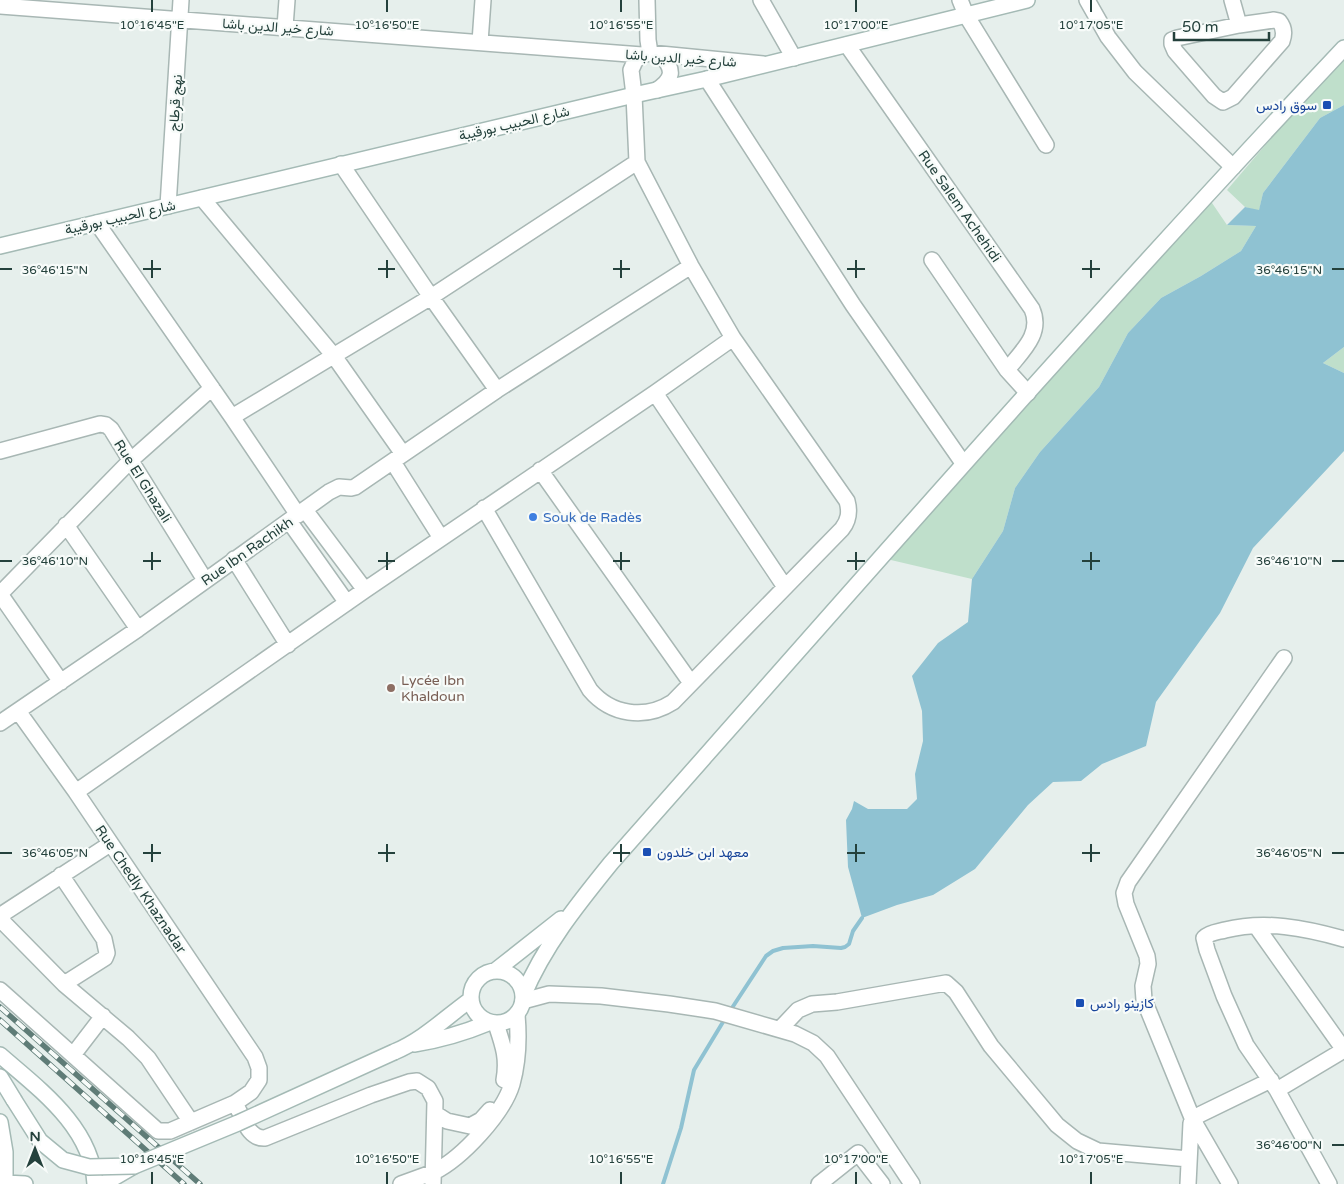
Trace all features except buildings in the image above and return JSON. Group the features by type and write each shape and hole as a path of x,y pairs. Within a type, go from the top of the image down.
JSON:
{"street":[{"name":"نهج قرطاج","path":"168,206 181,0"},
{"path":"285,27 287,0"},
{"path":"480,42 483,0"},
{"path":"646,0 648,40 651,54"},
{"path":"761,0 794,58"},
{"path":"960,0 966,16 1046,145"},
{"name":"شارع الحبيب بورقيبة","path":"0,246 707,79 1027,0"},
{"path":"1086,0 1108,37 1135,72 1233,166"},
{"path":"1232,0 1239,25"},
{"name":"شارع خير الدين باشا","path":"0,6 764,64"},
{"path":"1279,21 1284,30 1284,36 1262,66 1233,97 1223,102 1219,100 1175,51 1172,43 1177,38 1239,25 1279,21"},
{"name":"Rue Salem Achehidi","path":"847,45 1032,309 1035,321 1034,335 1007,370"},
{"path":"103,1184 134,1166 238,1123 410,1045 467,1032 492,1023 509,1021 521,1004 531,977 549,945 573,909 611,863 964,463 1233,166 1344,48"},
{"path":"651,54 668,63 671,70 670,78 666,84 657,90"},
{"path":"484,508 590,690 602,702 624,712 647,713 673,702 786,587 846,524 848,519 846,501 733,338 691,266 637,162 631,70 635,61 651,54"},
{"path":"707,79 854,305 964,463"},
{"path":"232,416 431,297 637,162"},
{"path":"341,164 497,390"},
{"path":"202,198 334,356 398,458 441,538"},
{"path":"97,223 232,416 297,515 347,603"},
{"path":"932,260 1007,370 1028,393"},
{"name":"Rue Ibn Rachikh","path":"0,723 138,629 335,488 342,486 352,488 497,390 691,266"},
{"path":"76,792 365,590 733,338"},
{"path":"61,682 0,594 130,461 212,388"},
{"path":"655,393 786,587"},
{"name":"Rue El Ghazali","path":"0,451 106,424 112,429 205,580"},
{"path":"540,470 691,683"},
{"path":"297,515 365,590"},
{"path":"66,525 138,629"},
{"path":"234,559 288,645"},
{"path":"1230,1184 1193,1120 1144,1000 1143,986 1148,964 1147,956 1126,904 1124,893 1128,882 1284,658"},
{"name":"Rue Chedly Khaznadar","path":"18,711 76,792 255,1057 259,1068 259,1080 250,1092 235,1103"},
{"path":"110,844 4,913 2,921 64,984 103,1016 148,1058 191,1122"},
{"path":"61,875 104,940 106,953 105,958 64,984"},
{"path":"495,971 573,909"},
{"path":"1188,1184 1190,1130 1193,1120 1199,1115 1274,1085 1344,1050 1256,926"},
{"path":"1329,1184 1274,1085 1246,1045 1224,996 1204,938 1208,934 1232,928 1288,926 1344,939"},
{"path":"401,1184 430,1174 472,1144 490,1122 512,1086 521,1004 520,986 514,977 505,972 495,971 484,974 476,980 471,989 470,1000 479,1018 492,1023 504,1048 506,1066 504,1084 496,1103 481,1120 470,1126 447,1121 436,1114"},
{"path":"780,1029 798,1010 812,1004 837,1002 946,982 956,992 991,1046 1057,1125 1077,1141 1098,1151 1189,1159"},
{"path":"0,990 158,1131 170,1132 235,1103 250,1132 260,1139 273,1136 371,1095 409,1082 417,1082 428,1088 435,1101 436,1114 430,1174"},
{"path":"521,1004 549,994 601,996 715,1011 795,1034 813,1043 827,1056 912,1184"},
{"path":"410,1045 470,1000"},
{"path":"73,1055 103,1016"},
{"path":"0,1054 48,1096 77,1131 92,1160 95,1184"},
{"path":"0,1077 40,1141 63,1160 90,1167 134,1166"},
{"path":"0,1122 5,1152 5,1184 26,1184"},
{"path":"820,1184 858,1153 882,1184"}],"green space":[{"path":"1344,53 1344,105 1320,118 1263,193 1259,211 1245,207 1227,190"},
{"path":"1210,200 1227,225 1256,226 1241,251 1161,298 1128,333 1099,387 1040,452 1015,488 1003,531 972,579 878,557"},
{"path":"1344,347 1344,373 1323,363"}],"water":[{"path":"1344,105 1344,347 1323,363 1344,373 1344,451 1253,548 1220,613 1156,702 1146,746 1102,764 1081,781 1053,782 1028,805 975,869 933,895 897,905 862,918 848,867 846,820 854,801 868,809 907,809 917,799 915,774 923,741 922,711 912,676 938,643 968,622 972,579 1003,531 1015,488 1040,452 1099,387 1128,333 1161,298 1241,251 1256,226 1227,225 1245,207 1259,210 1263,193 1320,118"}],"waterway":[{"path":"730,1011 766,956 773,951 783,948 813,946 845,947 849,944 853,931 862,918"},
{"path":"663,1184 681,1128 694,1070 726,1017"}],"railway":[{"path":"0,1007 200,1184"},
{"path":"0,1020 184,1184"}],"place":[{"name":"سوق رادس","path":"1327,105"},
{"name":"Souk de Radès","path":"533,517"},
{"name":"Lycée Ibn Khaldoun","path":"391,688"},
{"name":"معهد ابن خلدون","path":"647,852"},
{"name":"كازينو رادس","path":"1080,1003"}]}
